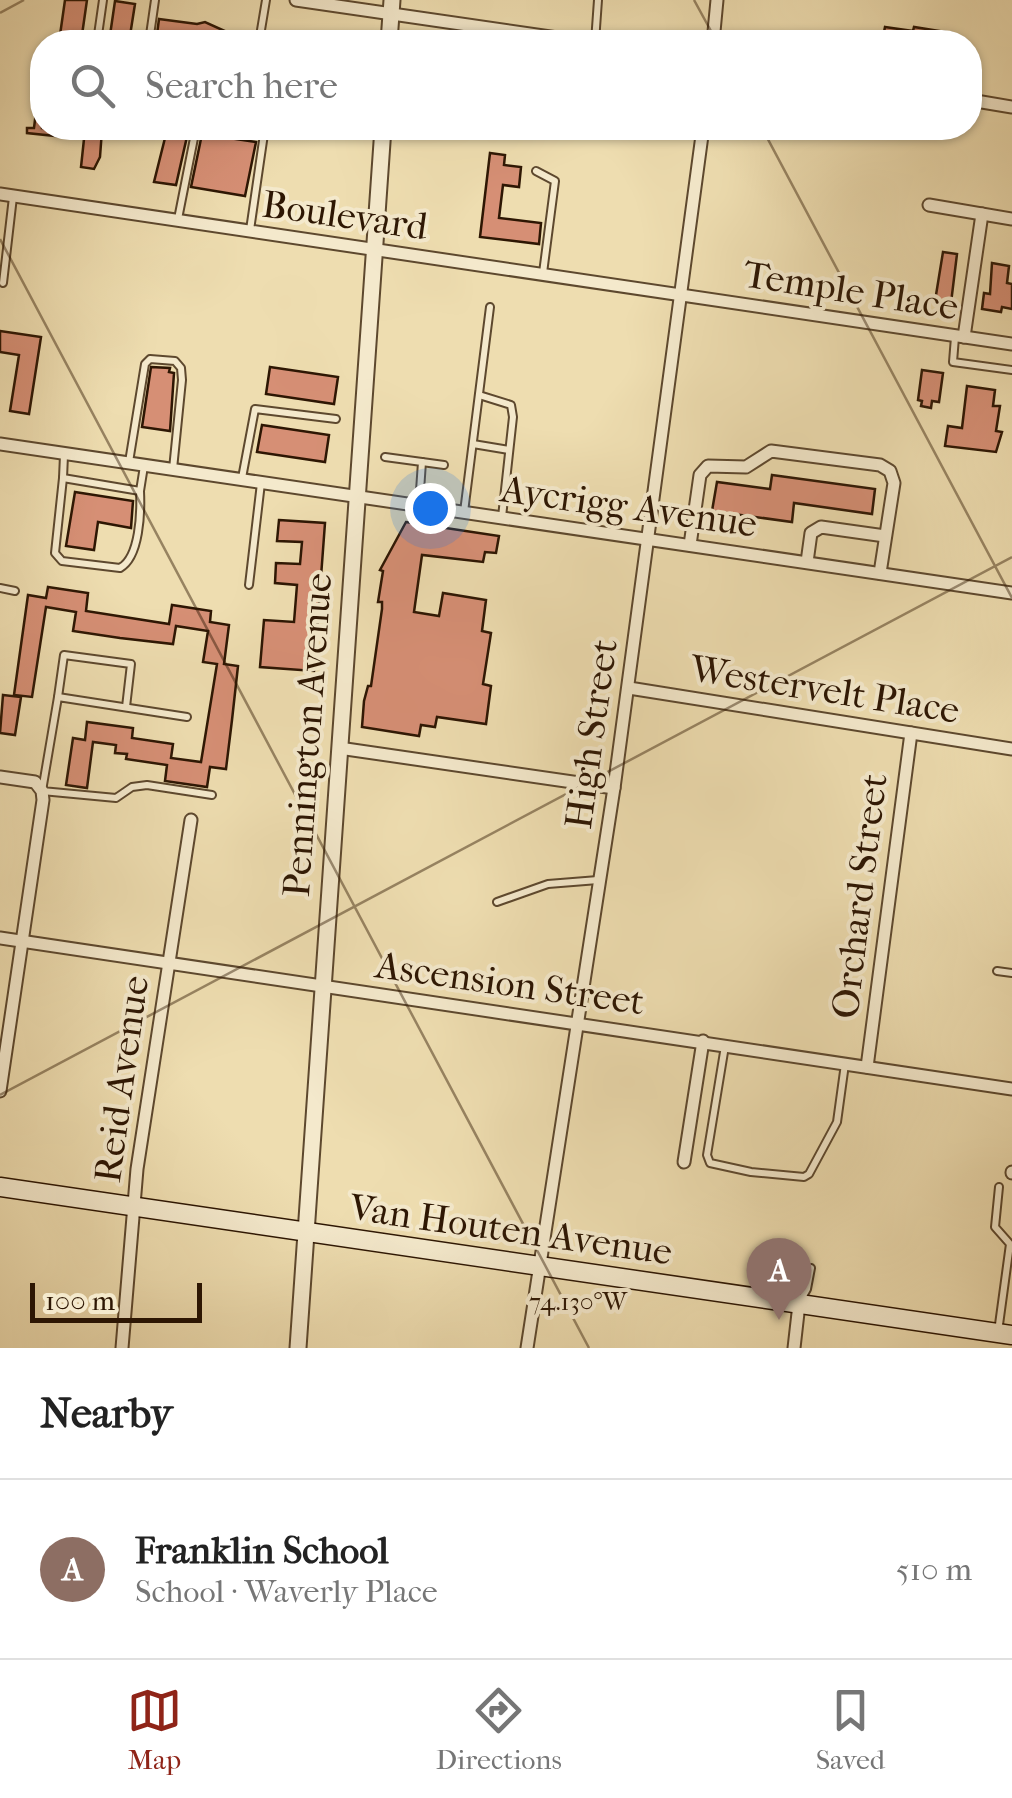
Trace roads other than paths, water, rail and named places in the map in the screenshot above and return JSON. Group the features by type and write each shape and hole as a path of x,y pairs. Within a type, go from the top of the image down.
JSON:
{"main road":[{"name":"Van Houten Avenue","path":"0,1187 1005,1334"}],"street":[{"path":"296,0 392,7 519,30"},
{"path":"714,30 717,0"},
{"path":"982,102 1012,107"},
{"name":"Pennington Avenue","path":"298,1348 382,140"},
{"name":"High Street","path":"527,1348 629,688 701,140"},
{"name":"Boulevard","path":"7,195 682,294"},
{"path":"929,206 1012,219"},
{"path":"959,336 982,214"},
{"name":"Temple Place","path":"682,294 1012,344"},
{"name":"Aycrigg Avenue","path":"0,444 1012,593"},
{"path":"690,545 702,470 714,464 746,467 772,451 885,468 894,483 880,573"},
{"path":"807,562 811,534 821,528 886,536"},
{"name":"Westervelt Place","path":"629,688 1012,749"},
{"name":"Orchard Street","path":"867,1067 911,733"},
{"path":"339,748 614,788"},
{"path":"0,777 35,782 42,792 0,1091"},
{"name":"Reid Avenue","path":"122,1348 133,1207 191,820"},
{"name":"Ascension Street","path":"0,938 1012,1088"},
{"path":"684,1162 703,1042"},
{"path":"794,1348 799,1304"}],"lane":[{"path":"99,30 104,0"},
{"path":"150,30 155,0"},
{"path":"261,30 266,0"},
{"path":"596,30 598,0"},
{"path":"178,220 194,140"},
{"path":"250,231 263,140"},
{"path":"536,172 555,181 542,274"},
{"path":"3,283 7,195"},
{"path":"464,512 490,307"},
{"path":"959,336 953,362 1012,370"},
{"path":"128,464 146,364 150,358 175,361 181,368 182,380 173,470"},
{"path":"480,394 511,405 502,517"},
{"path":"242,480 255,409 336,420"},
{"path":"473,444 509,450"},
{"path":"64,454 55,553 62,561 120,568 128,563 133,553 144,466"},
{"path":"386,457 444,465"},
{"path":"419,505 422,462"},
{"path":"63,478 140,491"},
{"path":"249,584 262,482"},
{"path":"0,588 15,590"},
{"path":"126,707 131,664 64,655 42,792 116,798 132,787 146,785 212,794"},
{"path":"58,696 187,717"},
{"path":"497,902 548,884 600,880"},
{"path":"997,972 1012,973"},
{"path":"726,1045 707,1155 710,1163 751,1172 804,1177 809,1174 837,1122 845,1063"},
{"path":"1000,1187 996,1227 1010,1244 1005,1334"},
{"path":"998,1201 1012,1203"},
{"path":"799,1304 811,1268"}],"place":[{"name":"Franklin School","path":"779,1320"}]}
